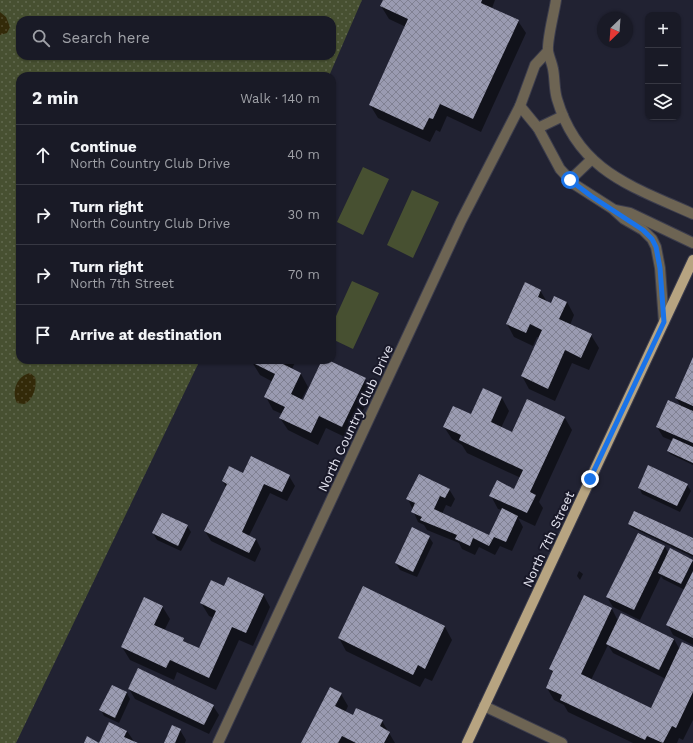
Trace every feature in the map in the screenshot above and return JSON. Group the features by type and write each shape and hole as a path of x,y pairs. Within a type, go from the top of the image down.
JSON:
{"main road":[{"name":"North 7th Street","path":"467,743 693,260"}],"street":[{"path":"556,0 548,51 553,69 557,98 563,116 582,148 603,170 621,181 693,214"},
{"name":"North Country Club Drive","path":"218,743 461,222 520,106 534,65 548,51"},
{"path":"520,106 538,128 560,169 570,180 591,196 613,209 624,220 643,230 652,239 656,247 660,268 664,322"},
{"path":"538,128 563,116"},
{"path":"570,180 592,159"},
{"path":"613,209 630,213 693,243"},
{"path":"484,706 562,743"}],"green space":[{"path":"0,0 362,0 336,60 336,16 16,16 16,60 336,60 331,72 16,72 16,364 198,364 16,743 0,743"},
{"path":"363,167 389,179 363,235 337,222"},
{"path":"412,190 439,202 413,258 387,245"},
{"path":"352,281 379,293 353,349 336,341 336,316"}],"sand":[{"path":"0,12 6,17 10,27 7,33 0,35"},
{"path":"30,373 36,380 32,396 24,404 17,403 15,398 16,385 22,377"}],"building":[{"path":"383,0 482,0 481,3 519,20 473,119 440,104 433,119 429,118 423,130 369,105 408,19 380,6"},
{"path":"525,282 541,290 538,297 551,303 554,296 567,302 559,319 592,334 581,358 565,350 548,389 521,376 542,330 530,324 526,333 506,324"},
{"path":"693,357 693,406 675,398"},
{"path":"255,364 283,364 301,373 291,394 303,400 320,364 336,364 366,378 342,427 319,416 311,433 279,418 285,407 264,397 275,374"},
{"path":"483,388 502,397 491,422 512,432 527,399 565,417 530,492 536,495 527,513 489,496 497,480 514,489 523,470 459,440 461,435 443,427 453,406 471,414"},
{"path":"668,400 693,411 693,443 656,427"},
{"path":"673,438 693,447 693,463 667,451"},
{"path":"251,456 290,475 282,492 264,484 242,532 256,539 249,553 204,531 227,484 222,481 229,466 243,473"},
{"path":"648,465 688,484 677,506 638,488"},
{"path":"419,474 450,489 445,498 440,496 434,509 489,535 502,508 518,516 506,542 494,537 489,546 473,538 470,546 455,539 457,535 420,520 422,517 411,512 415,503 406,499"},
{"path":"634,511 693,538 693,555 628,524"},
{"path":"162,513 188,525 178,546 152,533"},
{"path":"412,527 430,536 413,572 395,563"},
{"path":"638,533 665,546 634,610 606,597"},
{"path":"670,548 693,560 681,584 658,573"},
{"path":"693,571 693,638 666,625"},
{"path":"228,577 264,594 246,633 232,627 209,678 170,660 166,668 121,647 144,597 163,606 154,625 184,638 183,641 199,648 216,611 200,603 211,580 224,586"},
{"path":"363,586 445,626 425,669 418,665 413,675 338,638"},
{"path":"584,595 612,608 581,674 651,708 682,642 693,647 693,692 676,728 672,726 663,743 647,736 645,740 560,700 562,695 546,688 553,671 549,669"},
{"path":"621,613 674,639 659,670 606,644"},
{"path":"138,668 214,705 204,725 128,689"},
{"path":"112,685 127,692 115,718 99,710"},
{"path":"330,687 342,693 335,706 353,715 356,708 383,720 380,726 390,732 384,743 356,743 342,736 338,743 301,743"},
{"path":"109,722 127,731 124,737 138,743 99,743"},
{"path":"172,725 181,729 175,743 164,743"},
{"path":"87,736 99,743 84,743"}],"route":[{"path":"570,180 591,196 613,209 624,220 643,230 652,239 656,247 660,268 664,322 590,479"}]}
